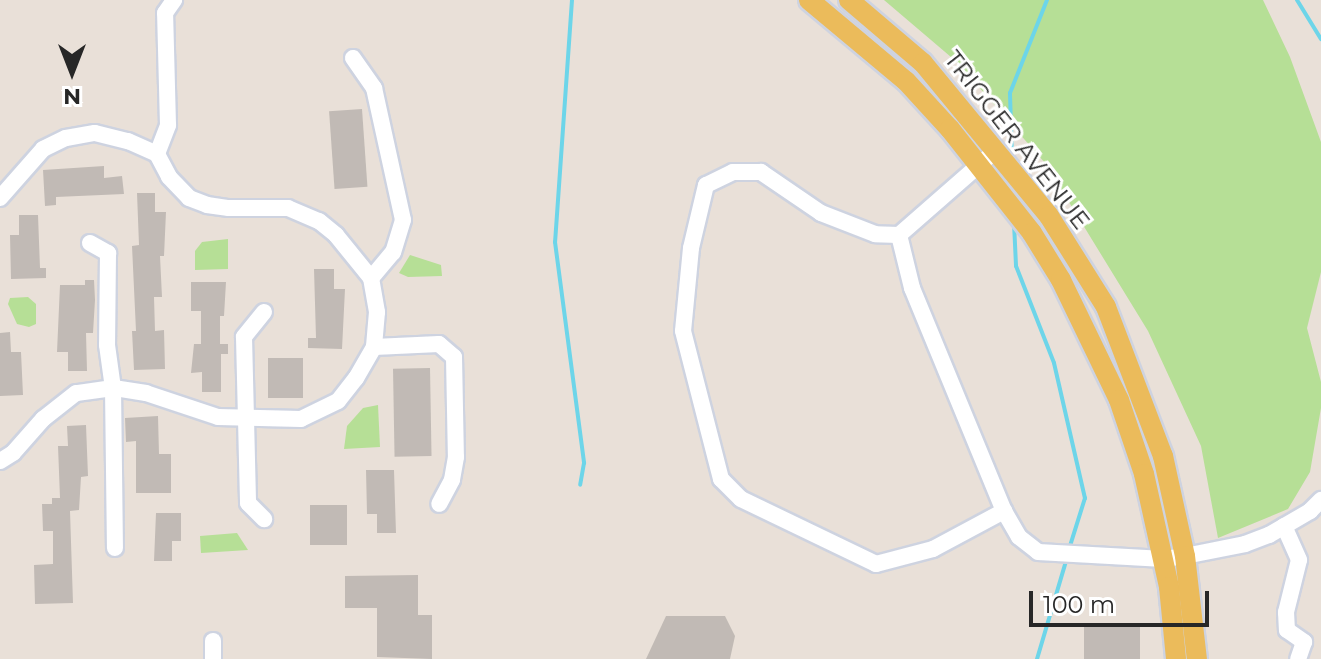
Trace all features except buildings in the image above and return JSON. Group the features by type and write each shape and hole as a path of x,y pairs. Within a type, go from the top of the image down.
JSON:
{"main road":[{"name":"TRIGGER AVENUE","path":"809,0 906,81 1049,216 1106,307 1163,456 1185,556 1197,659"},
{"name":"TRIGGER AVENUE","path":"849,0 923,63 988,158 1088,329 1119,400 1144,474 1164,559 1176,659"}],"street":[{"path":"157,154 168,125 165,13 174,0"},
{"path":"353,58 374,88 403,220 393,252 371,278"},
{"path":"0,198 43,149 66,138 95,133 128,141 157,154 169,177 189,198 229,208 288,208 319,221 336,235 371,278 377,312 374,347 356,378 338,401 301,419 218,417 146,393 113,388 76,393 43,419 13,453 0,461"},
{"path":"988,158 899,235 875,234 821,213 761,172 733,172 706,185 691,248 683,331 721,479 741,499 876,564 933,549 1004,511"},
{"path":"899,235 912,288 1004,511 1019,537 1038,552 1164,559 1185,556 1245,544 1310,511 1321,500"},
{"path":"90,243 108,253 107,345 113,388 115,548"},
{"path":"264,312 244,337 248,503 264,519"},
{"path":"374,347 439,344 454,357 456,457 452,480 439,504"},
{"path":"1284,526 1299,560 1286,612 1287,630 1304,642 1298,659"},
{"path":"213,641 213,659"}],"green space":[{"path":"884,0 1263,0 1290,57 1321,142 1321,272 1307,328 1321,382 1321,408 1310,472 1288,509 1218,538 1201,446 1148,331 1045,163 958,63"},
{"path":"228,239 228,269 195,270 195,251 202,242"},
{"path":"410,255 441,265 442,276 408,277 399,273"},
{"path":"28,297 36,304 36,324 29,327 17,324 8,304 10,298"},
{"path":"378,405 380,447 344,449 347,426 363,408"},
{"path":"237,533 248,550 201,553 200,536"}],"waterway":[{"path":"572,0 555,242 584,463 580,485"},
{"path":"1012,158 1010,93 1047,0"},
{"path":"1297,0 1321,39"},
{"path":"1014,223 1016,266 1054,363 1085,498 1069,549"},
{"path":"1037,659 1067,558"}]}
